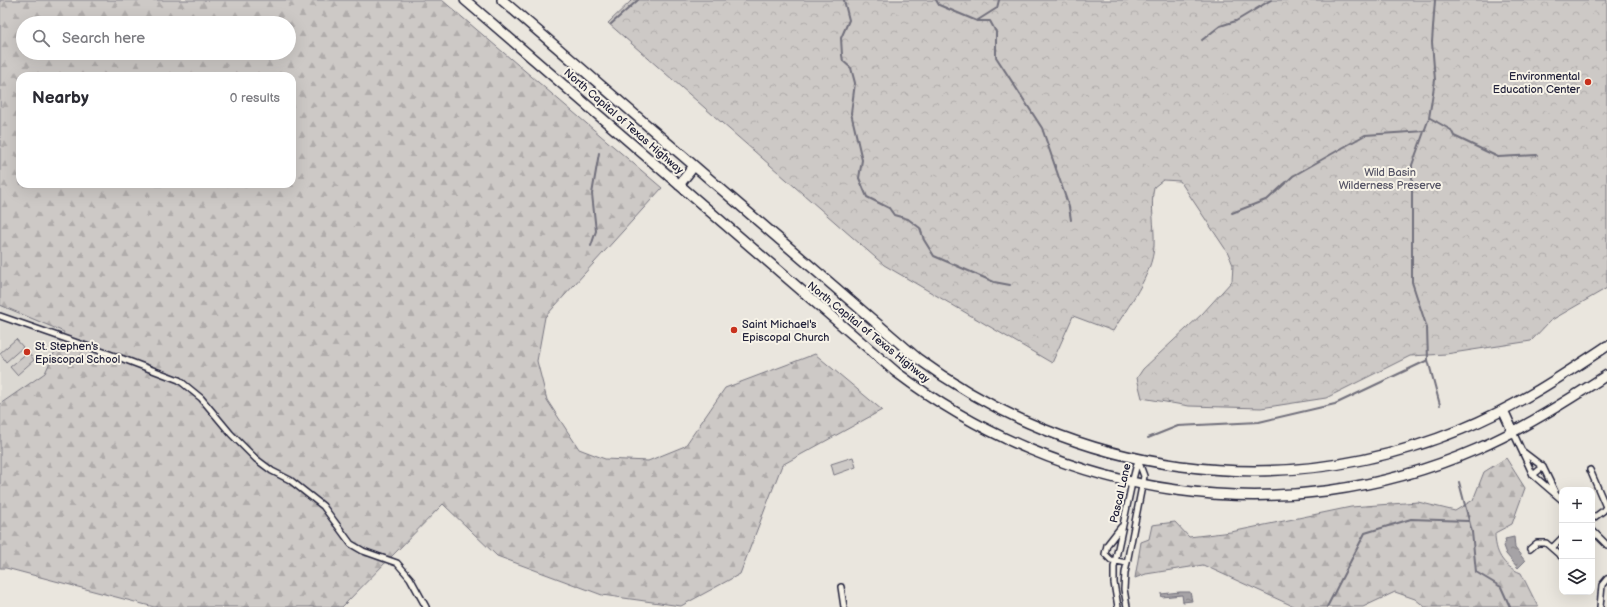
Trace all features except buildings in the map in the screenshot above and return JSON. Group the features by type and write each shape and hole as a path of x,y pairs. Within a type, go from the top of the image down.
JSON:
{"highway":[{"name":"North Capital of Texas Highway","path":"465,0 896,372 940,403 983,428 1029,450 1079,468 1142,485 1231,495 1286,494 1334,489 1386,479 1431,466 1476,450 1513,432 1607,375"},
{"name":"North Capital of Texas Highway","path":"502,0 888,334 936,372 987,403 1028,423 1083,445 1138,460 1186,468 1229,471 1322,467 1389,453 1462,429 1503,410 1607,346"},
{"path":"679,185 694,166"},
{"path":"1503,410 1513,432"}],"street":[{"path":"0,316 179,380 201,398 231,434 256,459 272,471 290,480 323,506 351,544 363,551 397,563 410,578 426,607"},
{"path":"1513,432 1532,475 1541,484 1559,497"},
{"path":"1520,448 1543,467 1556,494"},
{"name":"Pascal Lane","path":"1118,607 1113,581 1115,561 1138,460"},
{"name":"Pascal Lane","path":"1128,607 1124,582 1144,473 1138,460"},
{"path":"1532,475 1543,467"},
{"path":"1590,470 1606,507 1604,511 1595,517"},
{"path":"1124,521 1105,550 1106,557 1115,561 1127,563"},
{"path":"1595,533 1607,545"},
{"path":"1552,548 1559,541"},
{"path":"1530,549 1535,544 1541,542 1546,543 1559,554"},
{"path":"1600,607 1601,587 1607,579"},
{"path":"1113,581 1124,582"},
{"path":"841,587 844,607"}],"shaded area":[{"name":"St. Stephen's Episcopal School","path":"0,305 64,332 45,373 0,404"}],"green space":[{"path":"0,0 442,0 662,188 545,317 537,361 547,400 579,449 605,459 648,461 685,446 725,388 815,354 882,410 782,465 740,574 681,606 602,595 497,556 443,504 342,607 154,607 6,568 0,568 0,404 45,373 64,332 0,305"},
{"name":"Wild Basin Wilderness Preserve","path":"632,0 1607,0 1607,288 1550,321 1531,341 1446,354 1410,356 1326,398 1261,408 1189,406 1142,398 1137,378 1143,369 1202,314 1232,281 1233,265 1228,253 1180,181 1163,180 1154,187 1152,202 1154,239 1153,257 1144,279 1113,331 1073,316 1052,363 884,265 608,23"},
{"path":"16,339 23,347 6,362 0,353"},
{"path":"28,352 34,360 17,375 10,367"},
{"path":"853,457 856,467 834,475 831,464"},
{"path":"1506,458 1525,488 1512,524 1495,533 1496,546 1504,562 1514,570 1521,573 1538,607 1425,607 1415,599 1395,592 1363,607 1295,607 1203,565 1146,574 1135,578 1141,542 1149,539 1152,525 1175,522 1189,537 1231,532 1351,507 1418,502 1455,511 1473,500 1484,472"}],"water":[{"path":"1514,537 1515,548 1525,561 1518,568 1506,554 1503,546 1506,542 1505,539"},
{"path":"1190,592 1192,601 1183,602 1182,595 1162,597 1161,594"}],"waterway":[{"path":"611,24 638,0"},
{"path":"844,0 849,20 841,38 842,55 843,61 851,68 855,83 851,113 862,160 859,178 867,197 889,208 894,215 908,219 920,228 924,240 934,256 994,282 1010,285"},
{"path":"936,0 939,5 977,21 990,21 996,32 996,57 1042,128 1069,207 1071,220"},
{"path":"978,20 997,8 999,0"},
{"path":"1202,40 1220,26 1236,21 1271,0"},
{"path":"1148,438 1178,426 1259,422 1335,404 1428,360 1427,328 1412,282 1412,165 1429,118 1435,80 1432,42 1435,0"},
{"path":"1430,118 1451,130 1454,136 1498,157 1537,155"},
{"path":"1232,213 1268,199 1293,176 1365,135 1425,131"},
{"path":"591,246 596,231 592,194 599,153"},
{"path":"1428,360 1440,405"},
{"path":"1459,482 1472,532 1476,572 1501,587 1510,607"},
{"path":"1327,607 1365,533 1411,519 1468,521"}],"place":[{"name":"Environmental Education Center","path":"1588,82"},
{"name":"Saint Michael's Episcopal Church","path":"734,330"},
{"name":"St. Stephen's Episcopal School","path":"27,352"}]}
